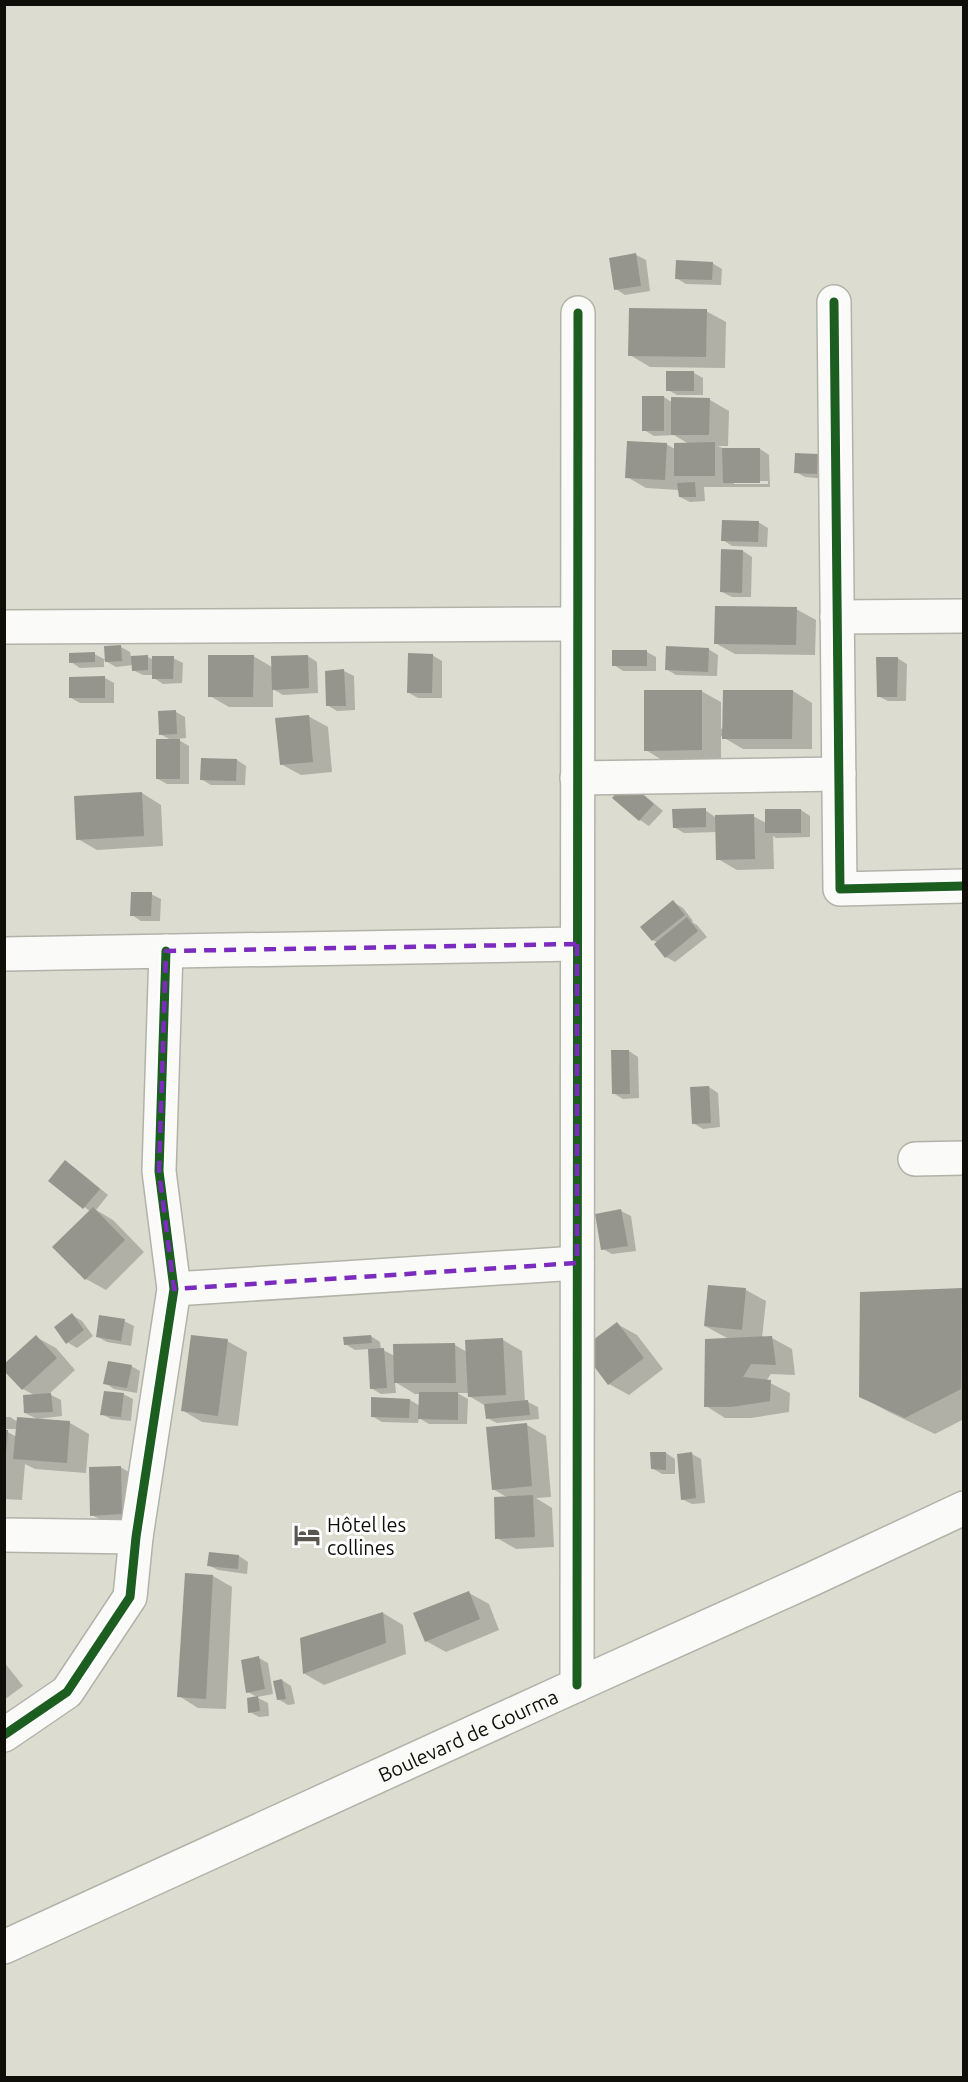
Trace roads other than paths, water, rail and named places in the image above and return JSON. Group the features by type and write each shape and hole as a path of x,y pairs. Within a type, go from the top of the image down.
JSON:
{"street":[{"path":"834,302 840,889 963,886"},
{"path":"577,1684 578,313"},
{"path":"837,617 963,616"},
{"path":"4,627 577,624"},
{"path":"577,778 839,774"},
{"path":"4,954 577,944"},
{"path":"4,1735 67,1692 130,1596 136,1537 174,1289 159,1171 165,951"},
{"path":"915,1159 963,1158"},
{"path":"174,1289 577,1263"},
{"name":"Boulevard de Gourma","path":"4,1947 963,1508"},
{"path":"4,1535 136,1537"}],"place":[{"name":"Hôtel les collines","path":"307,1535"}]}
